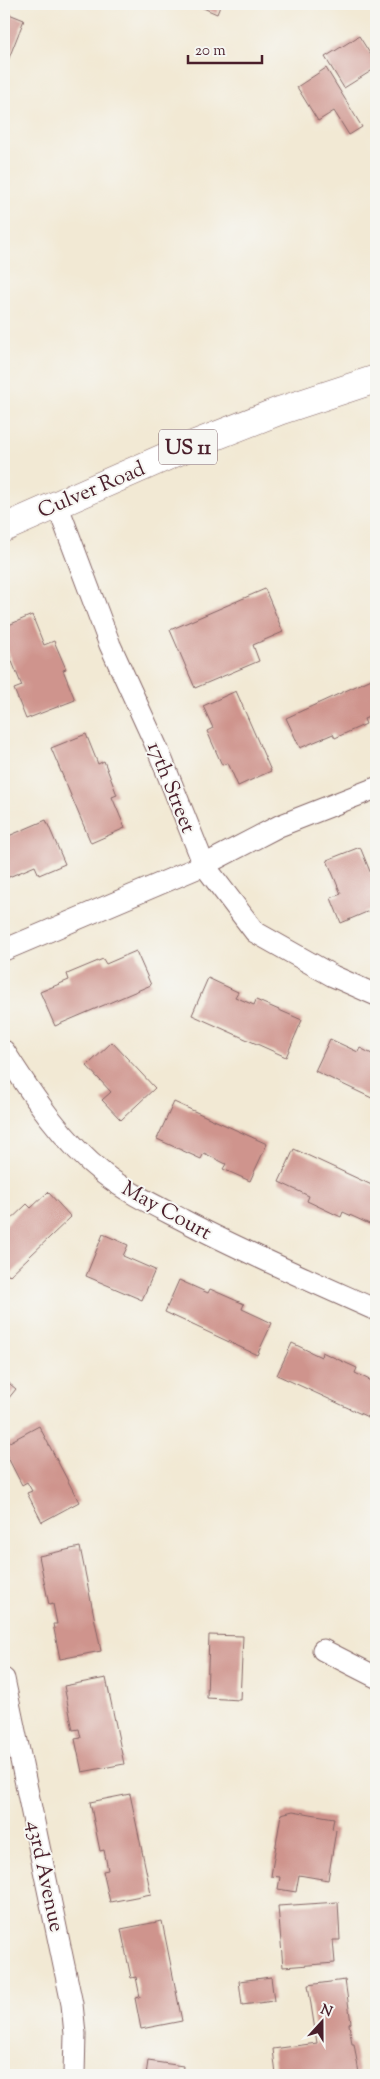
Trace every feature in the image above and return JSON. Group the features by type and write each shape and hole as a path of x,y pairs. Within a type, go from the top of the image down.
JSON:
{"main road":[{"name":"Culver Road","path":"4,528 195,444 279,411 376,379"}],"street":[{"name":"17th Street","path":"57,504 110,645 158,750 204,865 255,932 333,976 376,995"},
{"path":"4,950 204,865 279,826 376,788"},
{"name":"May Court","path":"4,1051 26,1086 62,1133 82,1155 129,1192 235,1247 376,1310"},
{"path":"323,1650 376,1677"},
{"name":"43rd Avenue","path":"4,1679 72,2004 75,2034 74,2075"}],"building":[{"path":"194,4 221,4 217,14"},
{"path":"4,12 24,20 7,63 4,62"},
{"path":"359,36 376,63 376,68 344,88 325,57"},
{"path":"326,68 362,127 349,135 334,111 318,121 297,87"},
{"path":"265,589 283,632 253,645 259,661 195,688 170,630"},
{"path":"32,615 44,645 54,641 66,669 63,670 75,700 26,719 14,689 22,686 4,642 4,627"},
{"path":"376,677 376,714 364,719 366,724 335,738 333,734 300,748 286,718"},
{"path":"236,691 271,771 238,786 228,763 222,765 207,731 213,728 203,706"},
{"path":"86,734 98,764 104,761 117,795 112,797 125,828 91,843 51,748"},
{"path":"46,820 65,864 39,875 35,866 4,879 4,838"},
{"path":"360,847 376,886 376,908 341,923 331,898 341,894 327,860"},
{"path":"136,951 151,985 55,1026 40,992 69,980 67,974 103,959 106,964"},
{"path":"208,978 238,992 235,997 254,1005 256,1000 302,1020 286,1057 192,1015"},
{"path":"330,1039 358,1052 360,1048 376,1056 376,1100 315,1071"},
{"path":"112,1042 155,1088 121,1120 102,1100 111,1092 87,1066"},
{"path":"174,1102 267,1144 250,1181 223,1169 226,1164 204,1153 201,1159 157,1139"},
{"path":"294,1149 376,1187 376,1227 343,1212 341,1217 307,1201 309,1196 279,1182"},
{"path":"48,1192 71,1217 9,1276 4,1270 4,1226 27,1204 31,1208"},
{"path":"103,1234 128,1245 123,1256 155,1270 142,1300 86,1276"},
{"path":"179,1280 208,1293 210,1289 244,1304 242,1309 272,1323 257,1355 165,1312"},
{"path":"292,1343 321,1357 322,1352 357,1368 355,1373 376,1383 376,1404 370,1418 277,1375"},
{"path":"4,1379 16,1389 4,1404"},
{"path":"39,1426 79,1502 42,1522 27,1493 32,1491 27,1482 22,1485 4,1450 4,1445"},
{"path":"80,1547 101,1651 60,1659 53,1624 57,1624 53,1604 49,1605 39,1556"},
{"path":"209,1635 243,1636 240,1700 207,1698"},
{"path":"106,1678 124,1764 82,1772 75,1739 81,1738 79,1729 73,1730 64,1686"},
{"path":"130,1794 151,1894 110,1902 103,1871 108,1870 104,1850 100,1851 90,1802"},
{"path":"293,1811 334,1818 332,1829 336,1830 328,1880 299,1875 296,1892 278,1889 280,1877 271,1876 281,1814"},
{"path":"338,1902 340,1940 333,1940 335,1963 283,1967 278,1906"},
{"path":"162,1921 182,2021 141,2029 135,1998 140,1997 136,1977 131,1978 121,1929"},
{"path":"271,1977 274,2001 242,2005 239,1981"},
{"path":"345,1980 352,2044 354,2044 359,2073 343,2075 276,2075 273,2049 317,2043 308,1985"},
{"path":"148,2061 183,2066 182,2075 146,2075"}]}
